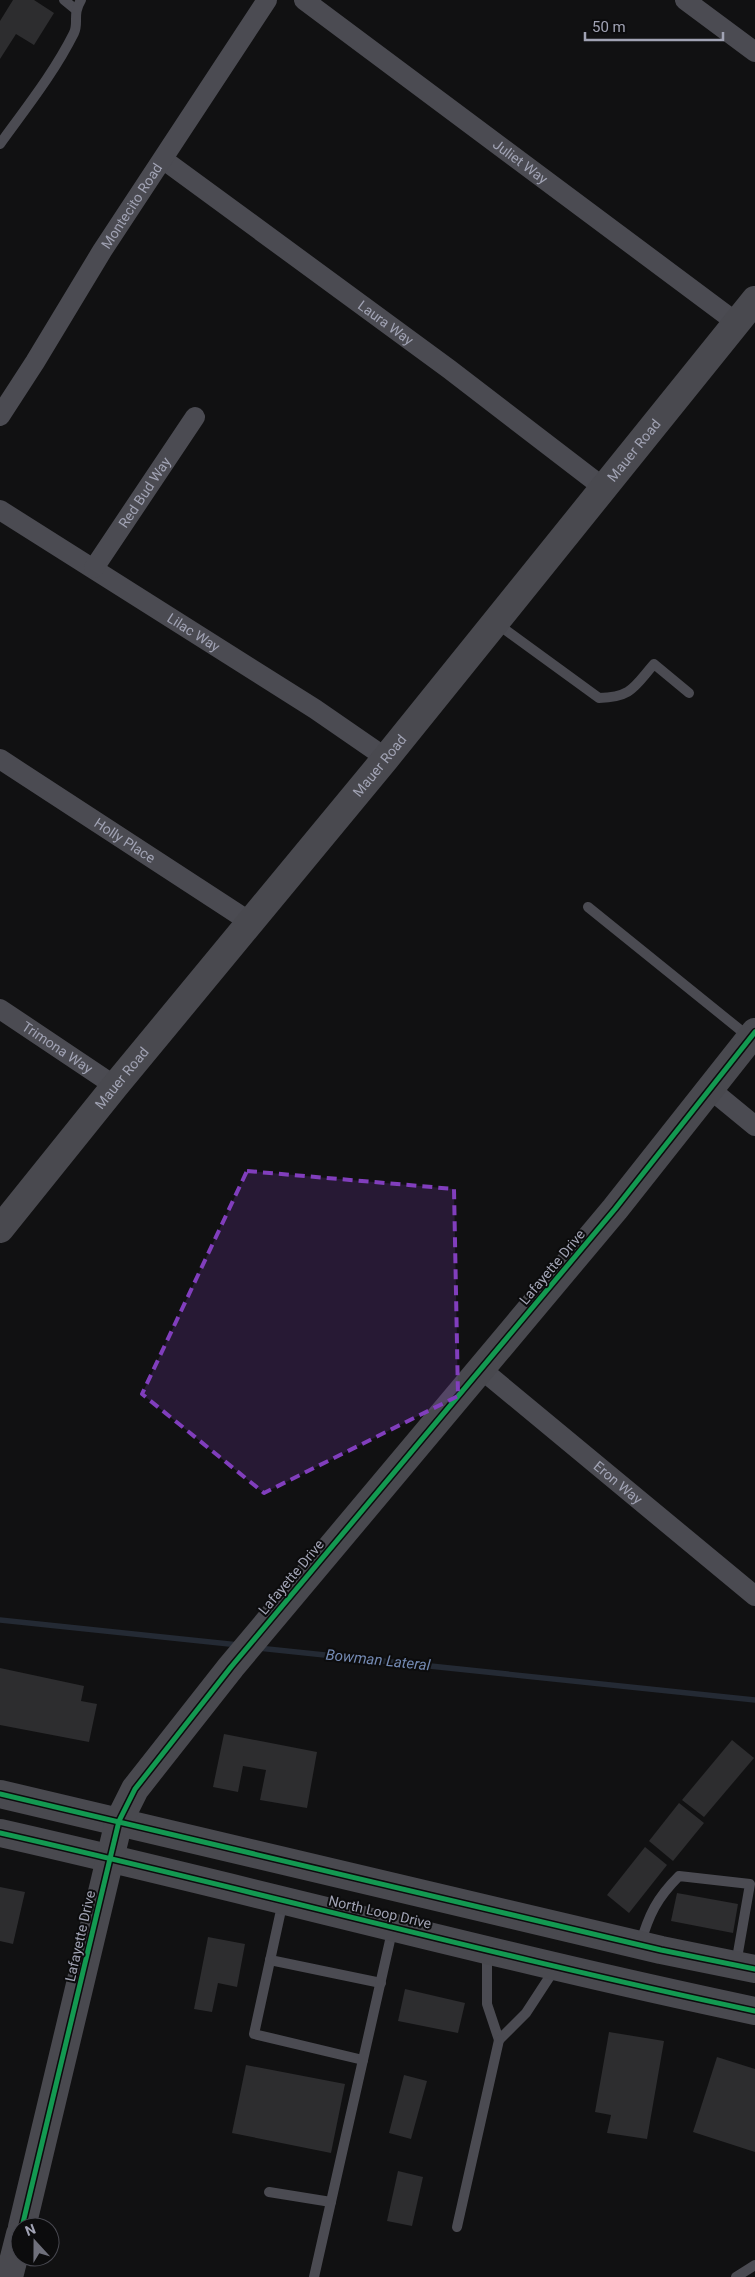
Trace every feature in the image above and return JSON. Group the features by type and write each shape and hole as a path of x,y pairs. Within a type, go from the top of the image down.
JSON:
{"street":[{"name":"Montecito Road","path":"0,416 102,251 164,160 267,0"},
{"name":"Juliet Way","path":"304,0 737,323"},
{"path":"685,0 755,52"},
{"name":"Laura Way","path":"164,160 449,369 604,488"},
{"name":"Mauer Road","path":"0,1229 115,1086 496,623 755,300"},
{"name":"Red Bud Way","path":"94,568 195,417"},
{"name":"Lilac Way","path":"0,510 315,709 386,758"},
{"name":"Holly Place","path":"0,759 121,836 250,922"},
{"name":"Trimona Way","path":"0,1009 115,1086"},
{"name":"Lafayette Drive","path":"24,2217 118,1822 135,1789 231,1667 615,1210 753,1035"},
{"path":"710,1089 755,1126"},
{"name":"Eron Way","path":"481,1369 755,1596"},
{"name":"North Loop Drive","path":"0,1794 651,1948 745,1967"},
{"name":"North Loop Drive","path":"0,1833 649,1989 755,2010"},
{"path":"649,1989 651,1948"}],"lane":[{"path":"64,0 75,10"},
{"path":"0,144 51,74 75,30 75,10 81,0"},
{"path":"496,623 599,698 617,698 630,692 654,664 689,693"},
{"path":"588,907 753,1035"},
{"path":"651,1948 648,1918 665,1890 680,1876 750,1884 745,1967"},
{"path":"283,1900 254,2034 363,2060"},
{"path":"314,2277 393,1926"},
{"path":"457,2227 499,2040 487,2004 488,1949"},
{"path":"270,1960 381,1983"},
{"path":"499,2040 526,2013 557,1966"},
{"path":"269,2192 331,2202"},
{"path":"736,2277 755,2265"}],"highlighted area":[{"path":"247,1171 454,1189 458,1396 264,1493 142,1394"}],"building":[{"path":"13,0 34,0 54,13 34,45 16,34 0,59 0,21"},
{"path":"0,1668 84,1686 81,1701 97,1704 89,1742 0,1725"},
{"path":"224,1734 317,1752 307,1808 260,1800 266,1770 243,1766 238,1792 213,1787"},
{"path":"732,1740 754,1758 704,1817 682,1800"},
{"path":"679,1803 704,1823 673,1861 649,1841"},
{"path":"645,1847 667,1865 629,1913 607,1895"},
{"path":"0,1887 25,1892 13,1944 0,1941"},
{"path":"677,1893 738,1904 733,1933 671,1921"},
{"path":"208,1937 245,1944 237,1987 218,1983 212,2012 194,2009"},
{"path":"405,1989 465,2003 458,2033 398,2021"},
{"path":"609,2032 664,2041 647,2139 607,2133 611,2115 595,2112"},
{"path":"717,2057 755,2069 755,2152 693,2132"},
{"path":"246,2065 345,2084 331,2153 232,2133"},
{"path":"404,2075 427,2081 411,2139 389,2133"},
{"path":"398,2171 423,2177 412,2226 387,2221"}],"waterway":[{"name":"Bowman Lateral","path":"0,1620 239,1645"},
{"name":"Bowman Lateral","path":"258,1648 755,1700"}],"cycle path":[{"path":"24,2217 119,1821 135,1789 231,1667 615,1209 755,1032"},
{"path":"0,1794 661,1950 755,1969"},
{"path":"0,1833 566,1969 755,2011"}]}
